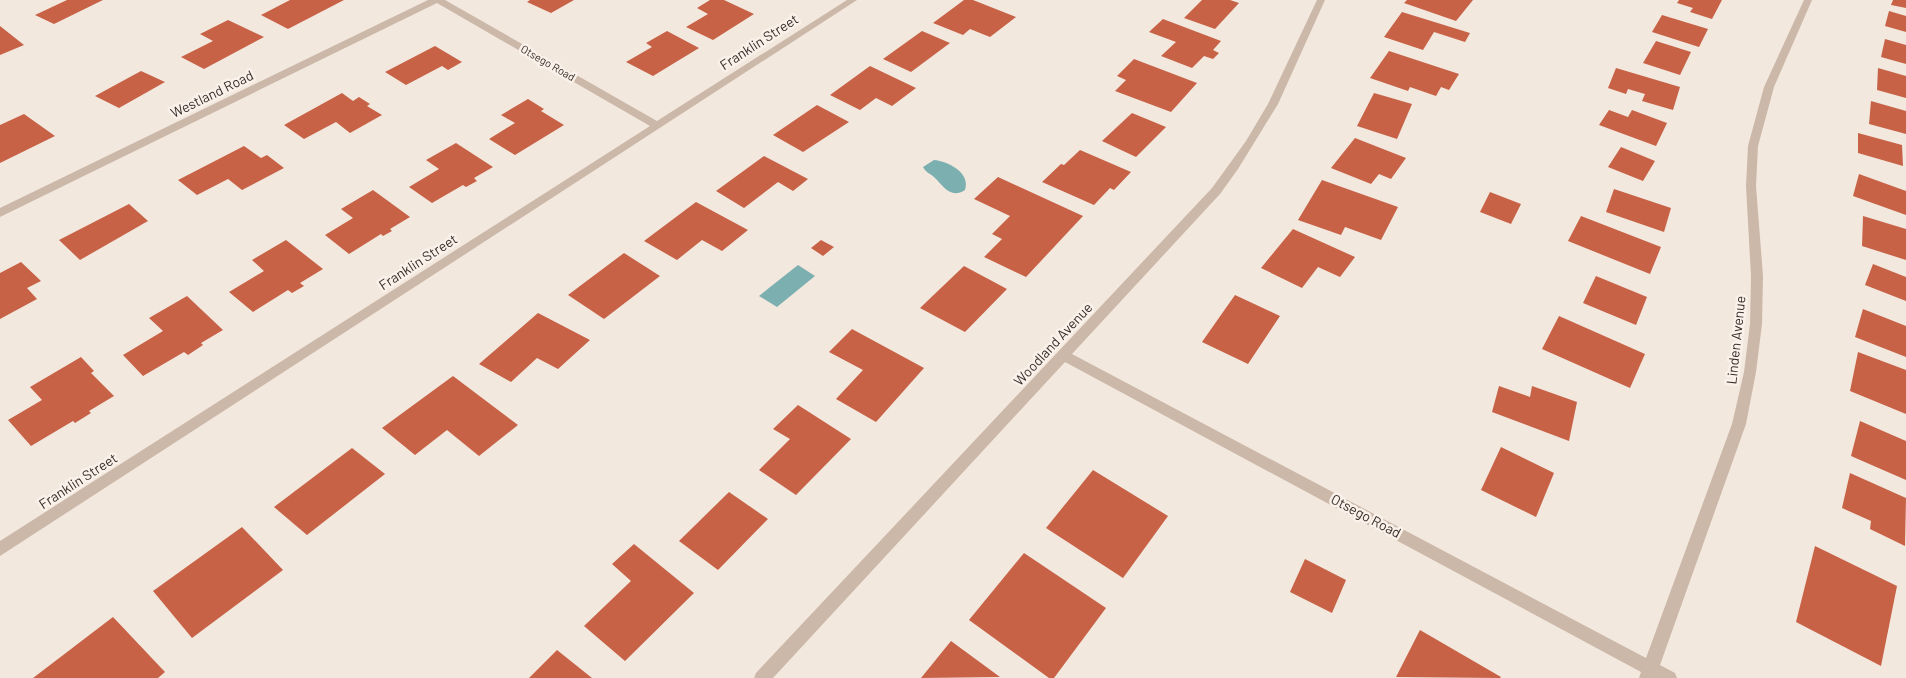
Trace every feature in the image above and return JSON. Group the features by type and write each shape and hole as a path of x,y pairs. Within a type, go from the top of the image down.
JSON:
{"street":[{"name":"Otsego Road","path":"437,0 657,126"},
{"name":"Westland Road","path":"0,213 437,0"},
{"name":"Franklin Street","path":"0,549 853,0"},
{"name":"Woodland Avenue","path":"762,678 1216,191 1242,157 1263,124 1280,91 1310,18 1321,0"},
{"name":"Linden Avenue","path":"1648,673 1739,424 1750,372 1756,324 1757,276 1751,186 1753,146 1769,87 1808,0"},
{"name":"Otsego Road","path":"1063,355 1648,673 1669,678"}],"water":[{"path":"934,160 952,165 962,173 965,178 965,190 952,193 925,171 923,167"},
{"path":"798,265 815,276 777,307 759,296"}],"building":[{"path":"67,0 103,0 54,24 35,15"},
{"path":"290,0 344,0 288,29 261,15"},
{"path":"530,0 574,0 551,13 527,2"},
{"path":"710,0 724,0 754,14 713,40 686,27 708,14 697,8"},
{"path":"964,0 973,0 1016,17 990,37 970,29 963,35 933,23"},
{"path":"1202,0 1230,0 1239,3 1215,29 1184,18"},
{"path":"1407,0 1473,0 1456,21 1404,3"},
{"path":"1679,0 1722,0 1712,19 1690,12 1693,8 1677,3"},
{"path":"1893,0 1906,0 1906,8 1891,5"},
{"path":"1889,11 1906,16 1906,32 1885,26"},
{"path":"1402,12 1470,33 1465,42 1434,32 1423,50 1384,37"},
{"path":"1662,15 1708,29 1699,47 1652,32"},
{"path":"1163,19 1221,41 1213,50 1219,53 1213,59 1204,56 1192,68 1161,56 1176,42 1149,32"},
{"path":"228,20 264,37 204,69 181,57 213,41 200,34"},
{"path":"0,26 24,45 0,55"},
{"path":"667,31 699,48 653,76 626,62 652,47 646,43"},
{"path":"922,31 950,43 911,72 883,59"},
{"path":"1885,39 1906,45 1906,64 1881,57"},
{"path":"1656,41 1691,52 1680,75 1643,63"},
{"path":"435,46 462,62 448,70 442,66 406,85 385,72"},
{"path":"1389,51 1459,74 1449,90 1441,87 1436,96 1410,87 1408,91 1370,78"},
{"path":"1134,59 1197,83 1171,112 1115,91 1126,80 1117,76"},
{"path":"870,66 916,88 892,106 876,98 860,110 830,95"},
{"path":"1616,68 1680,87 1673,110 1642,101 1645,94 1628,89 1626,94 1608,88"},
{"path":"1878,68 1906,76 1906,98 1877,90"},
{"path":"141,71 165,82 119,108 95,96"},
{"path":"342,93 353,101 359,97 370,104 367,106 382,115 350,133 336,122 304,139 284,125"},
{"path":"1374,93 1412,104 1397,139 1357,126"},
{"path":"528,99 544,109 541,111 564,125 515,155 489,139 515,123 501,115"},
{"path":"1871,101 1906,111 1906,134 1869,124"},
{"path":"817,105 849,122 803,152 773,135"},
{"path":"1609,110 1628,117 1632,110 1667,123 1656,146 1599,125"},
{"path":"1132,113 1166,127 1136,157 1102,141"},
{"path":"24,114 55,136 0,163 0,125"},
{"path":"1858,133 1902,145 1903,166 1858,153"},
{"path":"1355,138 1406,158 1391,179 1379,174 1371,184 1331,168"},
{"path":"456,143 493,167 474,178 477,181 466,187 463,185 432,203 409,187 439,169 426,160"},
{"path":"244,146 261,158 267,155 284,168 242,190 228,179 197,195 178,180"},
{"path":"1621,147 1655,161 1643,181 1608,167"},
{"path":"1080,150 1131,172 1114,190 1110,188 1094,205 1042,182 1061,164 1064,165"},
{"path":"764,156 808,179 793,191 778,182 744,208 716,191"},
{"path":"1859,174 1906,191 1906,215 1853,196"},
{"path":"998,177 1083,216 1026,277 984,257 1002,239 992,234 1010,216 974,199"},
{"path":"1322,180 1398,207 1381,240 1345,227 1341,235 1298,220"},
{"path":"1614,189 1671,208 1664,232 1606,212"},
{"path":"373,190 410,217 390,229 392,231 383,236 381,234 349,254 325,235 353,218 341,209"},
{"path":"1490,192 1521,204 1511,224 1480,212"},
{"path":"696,202 748,230 722,251 702,240 677,260 644,241"},
{"path":"129,204 148,221 80,260 59,240"},
{"path":"1581,216 1661,247 1650,274 1568,241"},
{"path":"1863,216 1906,229 1906,260 1862,246"},
{"path":"1293,229 1355,257 1340,277 1318,267 1302,288 1261,268"},
{"path":"286,240 323,269 300,283 304,286 292,293 288,290 253,312 229,292 264,271 252,260"},
{"path":"821,240 834,247 823,256 811,248"},
{"path":"624,253 660,276 604,319 568,295"},
{"path":"21,262 41,281 27,288 37,299 0,319 0,273"},
{"path":"1873,264 1906,277 1906,301 1865,285"},
{"path":"964,266 1007,289 965,332 920,308"},
{"path":"1596,276 1647,297 1636,325 1583,303"},
{"path":"1235,295 1280,316 1248,364 1202,342"},
{"path":"187,296 223,330 201,343 203,345 188,355 184,352 143,376 123,355 163,331 149,318"},
{"path":"1863,309 1906,326 1906,357 1855,337"},
{"path":"538,313 590,340 558,369 537,358 511,382 479,364"},
{"path":"1559,316 1645,354 1630,388 1542,349"},
{"path":"852,329 924,368 876,422 836,399 863,370 829,352"},
{"path":"1858,352 1906,370 1906,414 1850,391"},
{"path":"81,357 94,371 91,373 114,396 89,411 91,413 75,423 73,421 31,446 8,420 42,400 30,387"},
{"path":"453,376 518,425 479,456 447,430 415,455 382,428"},
{"path":"1499,386 1530,397 1532,386 1577,402 1569,441 1492,412"},
{"path":"798,405 851,439 796,495 759,470 790,439 773,429"},
{"path":"1860,421 1906,441 1906,480 1851,456"},
{"path":"1501,447 1554,473 1536,517 1481,490"},
{"path":"352,448 385,474 307,535 274,507"},
{"path":"1093,470 1168,516 1123,578 1046,528"},
{"path":"1850,473 1906,498 1905,546 1870,529 1871,521 1842,508"},
{"path":"729,492 768,519 718,570 679,541"},
{"path":"242,527 283,570 192,638 153,591"},
{"path":"634,544 694,593 625,661 584,626 631,581 612,564"},
{"path":"1815,546 1897,586 1881,666 1796,622"},
{"path":"1024,553 1106,608 1054,678 1049,678 969,620"},
{"path":"1305,559 1346,580 1332,613 1290,592"},
{"path":"113,617 165,672 158,678 33,678"},
{"path":"1420,630 1501,677 1396,677"},
{"path":"951,641 1000,677 921,678"},
{"path":"557,650 592,678 529,678"}]}
